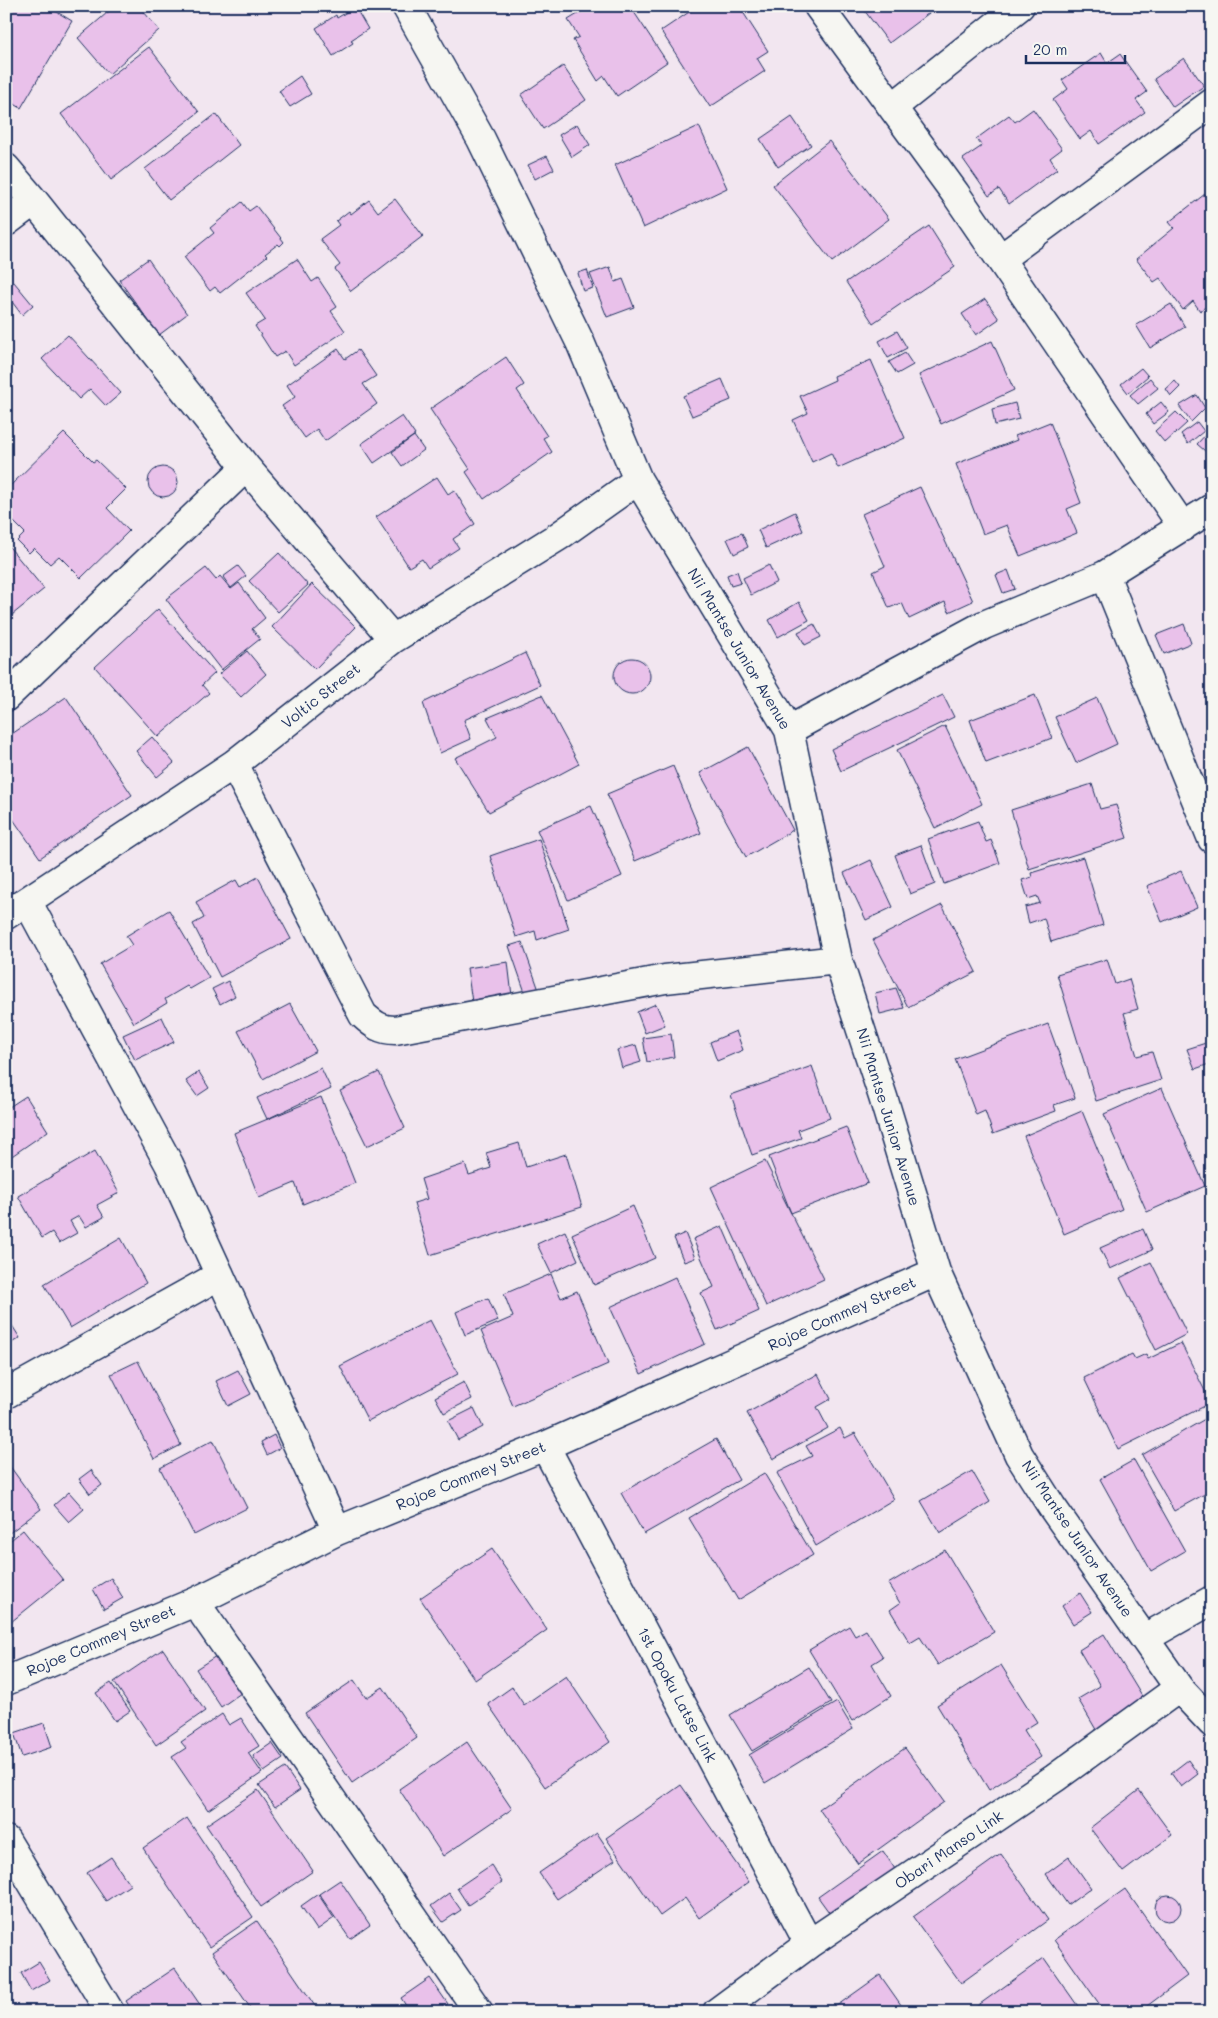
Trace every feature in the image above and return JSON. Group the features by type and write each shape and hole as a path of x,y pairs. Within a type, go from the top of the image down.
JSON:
{"street":[{"name":"Nii Mantse Junior Avenue","path":"406,6 481,139 507,192 580,342 638,480 789,730 838,960 883,1097 936,1272 1019,1455 1052,1507 1179,1688 1212,1723"},
{"path":"818,6 893,107 1000,259 1183,527"},
{"path":"893,107 1020,6"},
{"path":"1000,259 1212,103"},
{"path":"6,168 246,467 393,639"},
{"path":"6,222 34,201"},
{"path":"6,697 246,467"},
{"name":"Voltic Street","path":"17,908 234,764 393,639 559,536 638,480"},
{"path":"789,730 984,625 1105,575 1212,508"},
{"path":"1105,575 1212,839"},
{"path":"234,764 363,1015 383,1030 395,1030 665,980 838,960"},
{"path":"17,908 169,1164 337,1531"},
{"name":"Rojoe Commey Street","path":"6,1681 195,1602 337,1531 545,1446 936,1272"},
{"path":"6,1394 220,1275"},
{"name":"1st Opoku Latse Link","path":"545,1446 809,1944"},
{"path":"1145,1638 1212,1600"},
{"path":"195,1602 479,2012"},
{"name":"Obari Manso Link","path":"717,2012 809,1944 1055,1778 1179,1688"},
{"path":"6,1840 110,2012"}],"building":[{"path":"6,6 47,6 72,21 21,108 6,99"},
{"path":"115,6 139,6 159,30 109,74 78,38"},
{"path":"591,6 630,6 667,62 617,96 604,76 598,81 573,40 579,37 568,20"},
{"path":"698,6 723,6 726,10 732,6 739,6 768,51 757,58 765,71 710,107 661,31"},
{"path":"861,6 930,6 933,10 889,43"},
{"path":"355,7 368,29 351,40 353,43 333,56 316,28 336,15 337,18"},
{"path":"149,47 199,112 111,180 61,114"},
{"path":"1101,53 1107,63 1120,54 1147,92 1136,100 1145,112 1099,144 1091,131 1080,139 1053,100 1068,89 1062,80"},
{"path":"1184,58 1204,86 1173,107 1154,79"},
{"path":"563,66 586,100 543,129 521,95"},
{"path":"300,76 311,94 290,107 279,91"},
{"path":"1033,109 1062,149 1050,158 1057,169 1009,204 999,189 989,196 963,159 982,146 976,139 1009,115 1015,122"},
{"path":"216,114 239,145 169,200 145,169"},
{"path":"792,117 811,145 778,167 760,139"},
{"path":"577,124 590,145 572,157 559,135"},
{"path":"699,126 727,188 643,228 615,165"},
{"path":"829,141 889,219 832,262 773,185"},
{"path":"547,156 554,169 535,179 528,165"},
{"path":"1205,194 1212,203 1212,302 1200,311 1193,301 1183,310 1160,278 1154,282 1136,259 1174,228 1169,222"},
{"path":"395,199 423,236 351,291 335,269 340,265 320,239 339,225 336,221 349,211 351,214 369,200 378,212"},
{"path":"242,202 249,211 256,206 284,242 280,246 278,244 265,254 267,256 220,293 215,287 210,291 184,257 214,233 210,228"},
{"path":"929,226 955,267 873,323 846,282"},
{"path":"148,259 187,314 159,335 119,280"},
{"path":"297,259 312,282 318,278 337,307 331,311 345,331 294,365 285,351 275,357 255,326 265,320 246,293"},
{"path":"610,267 615,282 623,279 634,307 607,317 590,274"},
{"path":"587,270 593,288 583,291 578,273"},
{"path":"14,282 33,305 22,315 6,294 6,289"},
{"path":"985,299 999,319 976,335 962,314"},
{"path":"1171,304 1185,327 1150,348 1136,325"},
{"path":"897,331 907,348 888,358 879,341"},
{"path":"68,335 121,393 106,406 90,389 79,399 42,359"},
{"path":"992,341 1014,390 941,424 919,375"},
{"path":"338,349 345,359 358,350 376,376 363,384 377,404 325,441 317,429 305,438 282,406 295,397 287,385"},
{"path":"905,353 913,365 897,374 889,362"},
{"path":"506,357 524,385 517,390 547,436 543,438 552,452 484,499 466,472 470,469 430,409"},
{"path":"871,360 905,438 838,468 831,453 812,462 793,420 808,413 800,396 835,380 834,376"},
{"path":"1141,368 1148,376 1128,393 1121,384"},
{"path":"1150,378 1158,388 1138,404 1130,395"},
{"path":"722,379 731,400 692,416 683,396"},
{"path":"1175,381 1180,387 1171,396 1166,389"},
{"path":"1197,395 1205,408 1191,422 1179,406"},
{"path":"1161,402 1169,412 1153,424 1146,414"},
{"path":"1015,403 1019,419 995,425 992,409"},
{"path":"1176,412 1187,423 1165,443 1155,431"},
{"path":"402,416 415,435 374,463 361,444"},
{"path":"1050,422 1081,503 1067,509 1077,533 1020,556 1007,525 983,534 956,464 1017,440 1015,436"},
{"path":"1197,422 1204,431 1188,444 1181,434"},
{"path":"1209,431 1212,433 1212,457 1197,444"},
{"path":"64,433 93,462 96,460 126,489 107,508 129,531 81,578 59,556 50,564 34,548 29,553 17,541 25,533 6,514 6,490"},
{"path":"414,436 424,450 402,466 392,452"},
{"path":"163,467 174,471 178,482 174,493 163,497 152,493 148,482 152,471"},
{"path":"437,477 448,494 454,490 475,524 453,539 459,548 428,568 422,559 409,567 376,517"},
{"path":"920,487 973,601 949,612 945,602 909,619 902,603 889,608 873,572 885,566 862,514"},
{"path":"795,512 803,531 766,548 758,530"},
{"path":"742,533 748,547 734,554 727,539"},
{"path":"6,543 44,589 7,619 6,618"},
{"path":"279,553 308,585 278,612 249,581"},
{"path":"769,565 777,582 751,595 743,578"},
{"path":"238,566 246,576 231,588 223,577"},
{"path":"206,568 216,580 220,576 231,589 239,583 265,618 252,629 260,639 221,670 166,599"},
{"path":"1008,570 1015,589 1003,593 996,575"},
{"path":"737,571 741,583 731,586 727,575"},
{"path":"312,584 356,627 315,669 272,627"},
{"path":"799,602 809,620 778,637 769,620"},
{"path":"158,609 215,673 202,685 209,693 158,737 95,667"},
{"path":"814,624 821,637 805,645 798,632"},
{"path":"1184,624 1191,643 1164,654 1156,635"},
{"path":"247,651 266,674 241,697 219,674"},
{"path":"525,653 540,685 464,720 471,739 440,753 423,703"},
{"path":"632,658 639,659 645,663 649,669 649,683 645,689 639,693 632,694 625,693 619,689 615,683 614,676 615,669 619,663 625,659"},
{"path":"542,695 579,764 489,812 455,758 497,737 487,718"},
{"path":"943,695 954,717 841,771 831,749"},
{"path":"1035,695 1052,738 986,763 970,720"},
{"path":"66,697 132,795 40,858 6,809 6,738"},
{"path":"1097,698 1117,744 1076,763 1055,717"},
{"path":"945,726 982,804 935,828 897,750"},
{"path":"152,737 174,763 157,777 136,751"},
{"path":"748,747 793,830 746,857 700,773"},
{"path":"673,766 701,833 635,861 607,794"},
{"path":"1092,784 1100,809 1116,805 1127,838 1029,869 1011,810"},
{"path":"591,806 622,876 568,900 537,830"},
{"path":"978,821 986,842 991,840 1000,863 944,884 928,839"},
{"path":"539,839 569,929 537,940 535,931 516,937 490,856"},
{"path":"921,845 935,884 910,894 895,855"},
{"path":"1083,857 1103,925 1051,942 1044,918 1029,923 1025,907 1040,903 1037,896 1028,899 1022,880 1032,877 1031,873"},
{"path":"871,860 893,907 866,920 844,873"},
{"path":"1181,871 1197,907 1162,922 1147,886"},
{"path":"258,877 291,939 220,977 193,924 204,918 196,902 236,880 240,887"},
{"path":"942,905 976,972 908,1007 873,940"},
{"path":"169,910 209,978 190,989 187,986 165,999 167,1003 134,1023 100,964 132,945 126,936"},
{"path":"522,942 540,993 527,998 509,946"},
{"path":"1107,959 1115,984 1129,979 1138,1009 1124,1013 1137,1056 1152,1052 1161,1080 1096,1101 1057,974"},
{"path":"508,962 512,996 472,1002 467,968"},
{"path":"228,981 235,996 220,1004 212,989"},
{"path":"896,988 904,1008 880,1014 875,993"},
{"path":"290,1004 316,1051 263,1079 238,1031"},
{"path":"656,1004 665,1025 645,1033 637,1012"},
{"path":"162,1017 174,1042 135,1060 123,1035"},
{"path":"1048,1024 1075,1098 1054,1105 1056,1111 993,1134 985,1111 976,1115 955,1059"},
{"path":"736,1031 743,1050 717,1061 710,1042"},
{"path":"671,1034 674,1057 647,1062 643,1038"},
{"path":"1212,1041 1212,1063 1195,1069 1187,1049"},
{"path":"636,1045 641,1062 622,1068 617,1050"},
{"path":"812,1066 830,1118 798,1130 801,1138 752,1155 731,1095"},
{"path":"321,1068 331,1089 267,1119 257,1098"},
{"path":"199,1072 209,1088 197,1096 186,1081"},
{"path":"379,1072 405,1128 367,1146 340,1091"},
{"path":"1162,1088 1205,1186 1147,1212 1104,1114"},
{"path":"26,1096 48,1131 6,1160 6,1109"},
{"path":"321,1097 355,1183 303,1204 295,1183 259,1198 234,1133"},
{"path":"1082,1111 1122,1209 1064,1234 1024,1136"},
{"path":"846,1127 868,1183 791,1213 769,1157"},
{"path":"519,1143 526,1167 566,1154 582,1207 430,1255 414,1203 427,1199 421,1179 465,1164 469,1175 491,1168 486,1153"},
{"path":"95,1151 119,1193 97,1205 104,1217 86,1227 79,1216 70,1221 77,1233 59,1243 52,1232 42,1238 18,1196"},
{"path":"765,1161 824,1279 766,1306 711,1187"},
{"path":"633,1206 655,1258 594,1285 572,1234"},
{"path":"722,1226 759,1311 717,1330 701,1293 714,1287 693,1239"},
{"path":"1143,1229 1152,1250 1110,1269 1100,1248"},
{"path":"565,1231 578,1260 551,1273 537,1244"},
{"path":"685,1233 695,1258 684,1262 674,1238"},
{"path":"121,1238 146,1283 70,1328 44,1284"},
{"path":"1151,1262 1187,1334 1156,1350 1120,1278"},
{"path":"551,1274 561,1298 577,1291 608,1364 513,1406 481,1331 513,1317 504,1294"},
{"path":"675,1277 705,1344 641,1374 610,1307"},
{"path":"488,1298 498,1321 465,1335 456,1312"},
{"path":"6,1316 20,1338 6,1346"},
{"path":"430,1320 458,1374 368,1421 340,1366"},
{"path":"1181,1343 1211,1403 1118,1449 1084,1378 1132,1354 1135,1359 1146,1354 1148,1359"},
{"path":"138,1361 181,1445 154,1459 111,1374"},
{"path":"238,1370 251,1394 228,1406 216,1381"},
{"path":"818,1374 831,1399 817,1407 828,1428 773,1459 747,1413"},
{"path":"464,1382 472,1399 444,1413 435,1397"},
{"path":"474,1408 483,1427 458,1440 448,1421"},
{"path":"1212,1415 1212,1490 1174,1511 1142,1455"},
{"path":"840,1428 845,1438 855,1433 894,1499 816,1546 777,1473 812,1456 806,1446"},
{"path":"274,1435 280,1448 267,1455 261,1442"},
{"path":"716,1439 739,1480 644,1534 621,1493"},
{"path":"213,1440 247,1508 194,1535 160,1468"},
{"path":"1134,1460 1185,1551 1151,1571 1100,1479"},
{"path":"6,1461 41,1509 8,1534 6,1532"},
{"path":"91,1470 102,1485 90,1494 79,1479"},
{"path":"972,1471 990,1502 940,1533 921,1501"},
{"path":"764,1473 813,1555 738,1600 689,1518"},
{"path":"69,1492 84,1509 69,1522 54,1505"},
{"path":"23,1530 63,1580 6,1626 6,1544"},
{"path":"492,1549 547,1630 475,1680 420,1598"},
{"path":"945,1550 994,1632 938,1665 920,1637 910,1643 890,1610 900,1603 888,1584"},
{"path":"111,1578 123,1598 104,1609 93,1589"},
{"path":"1080,1593 1092,1612 1073,1624 1062,1606"},
{"path":"849,1626 855,1636 866,1630 883,1657 872,1664 891,1696 852,1721 809,1650"},
{"path":"1104,1634 1146,1703 1098,1733 1078,1699 1100,1686 1079,1650"},
{"path":"163,1649 205,1711 156,1745 114,1682"},
{"path":"216,1656 241,1693 221,1707 196,1669"},
{"path":"1001,1665 1037,1722 1024,1730 1041,1757 989,1790 937,1705"},
{"path":"809,1667 831,1703 752,1751 730,1715"},
{"path":"566,1676 610,1742 545,1787 488,1704 512,1687 524,1705"},
{"path":"354,1680 366,1698 383,1687 417,1738 352,1783 305,1713"},
{"path":"111,1683 130,1711 115,1721 96,1693"},
{"path":"837,1702 853,1729 765,1783 749,1755"},
{"path":"222,1714 229,1725 241,1718 259,1746 248,1753 262,1773 208,1810 172,1757 186,1748 181,1742"},
{"path":"44,1723 52,1747 22,1757 14,1733"},
{"path":"467,1742 512,1809 443,1856 399,1789"},
{"path":"272,1743 283,1759 264,1772 253,1756"},
{"path":"905,1748 944,1802 858,1864 819,1809"},
{"path":"1188,1760 1198,1774 1181,1787 1171,1773"},
{"path":"285,1768 300,1790 275,1807 259,1785"},
{"path":"681,1785 749,1882 699,1918 685,1898 660,1916 606,1838"},
{"path":"258,1790 313,1871 261,1907 206,1825"},
{"path":"1139,1790 1172,1835 1123,1872 1090,1828"},
{"path":"187,1818 253,1917 209,1947 143,1848"},
{"path":"597,1833 615,1860 557,1899 539,1873"},
{"path":"883,1851 895,1869 831,1915 818,1897"},
{"path":"1001,1854 1048,1920 961,1983 913,1917"},
{"path":"111,1857 130,1885 106,1901 87,1873"},
{"path":"1069,1857 1091,1888 1068,1905 1046,1874"},
{"path":"491,1865 502,1882 468,1905 457,1888"},
{"path":"340,1880 370,1925 350,1939 319,1894"},
{"path":"1125,1889 1187,1976 1139,2012 1105,2012 1054,1940"},
{"path":"449,1893 461,1910 443,1922 431,1906"},
{"path":"318,1894 334,1918 317,1930 301,1906"},
{"path":"1168,1895 1177,1899 1181,1908 1177,1917 1168,1921 1159,1917 1155,1908 1159,1899"},
{"path":"257,1921 319,2012 253,2012 212,1952"},
{"path":"1044,1958 1082,2012 974,2012 973,2009"},
{"path":"39,1962 50,1980 31,1991 21,1973"},
{"path":"175,1968 205,2012 133,2012 126,2001"},
{"path":"880,1975 906,2012 828,2012"},
{"path":"430,1978 448,2004 437,2012 410,2012 401,1998"}]}
